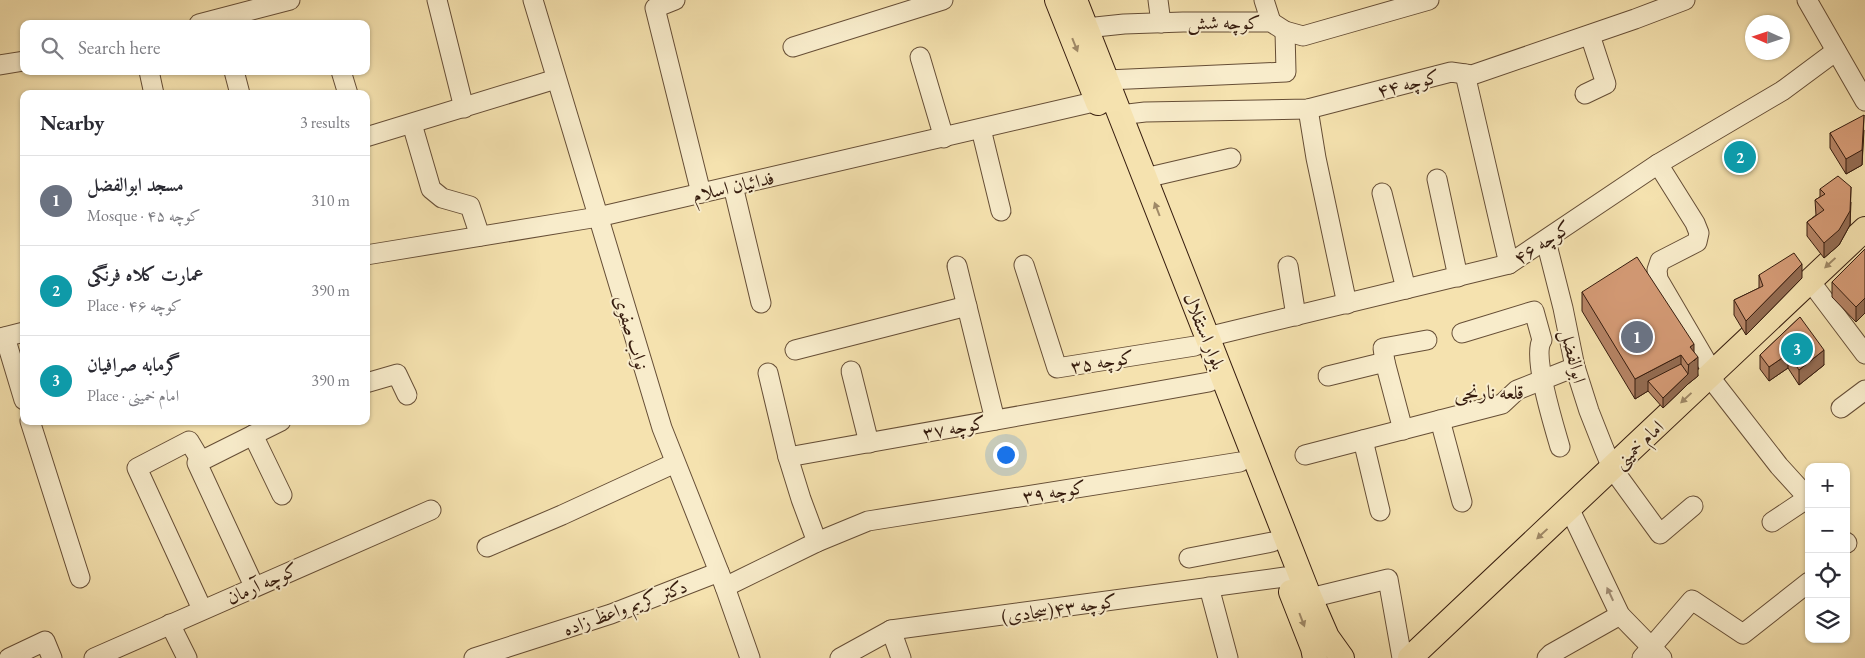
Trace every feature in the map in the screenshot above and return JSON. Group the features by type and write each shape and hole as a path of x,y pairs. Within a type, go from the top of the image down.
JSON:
{"main road":[{"name":"بلوار استقلال","path":"1057,0 1110,99 1145,178 1201,342 1209,382 1315,658"},
{"name":"بلوار استقلال","path":"1075,0 1201,342 1327,637 1342,658"},
{"name":"امام خمینی","path":"1410,658 1865,229"}],"street":[{"path":"223,20 248,5 290,0"},
{"path":"437,0 464,108"},
{"name":"نواب صفوی","path":"533,0 662,428 722,579 750,658"},
{"path":"675,0 655,8 702,193"},
{"path":"793,46 943,0"},
{"path":"1158,0 1161,23"},
{"path":"1110,99 1286,72 1278,27 1264,0"},
{"name":"کوچه شش","path":"1086,28 1161,23 1278,27 1303,36 1429,0"},
{"name":"کوچه ۴۴","path":"1110,99 1145,112 1308,109 1451,72 1472,75 1685,0"},
{"path":"1807,0 1865,101"},
{"path":"1585,94 1606,84 1590,34"},
{"name":"کوچه ۴۶","path":"1201,342 1296,316 1509,264 1546,241 1658,164 1782,90 1836,51"},
{"path":"920,57 944,138"},
{"path":"0,65 20,61"},
{"path":"1465,74 1509,264"},
{"path":"150,75 153,90"},
{"path":"235,75 239,90"},
{"path":"342,75 347,90"},
{"path":"370,136 556,79"},
{"name":"فدائیان اسلام","path":"370,254 598,217 1110,99"},
{"path":"1308,109 1316,158 1346,304"},
{"path":"412,124 430,189 442,198 470,206 480,236"},
{"path":"981,129 1001,211"},
{"path":"1145,178 1231,158"},
{"path":"1658,164 1695,223 1699,233 1697,242 1660,261 1656,270 1658,279 1711,374 1779,466 1805,494"},
{"path":"1438,179 1458,277"},
{"path":"733,186 762,302"},
{"path":"1382,193 1406,289"},
{"name":"ابوالفضل","path":"1546,241 1563,308 1575,367 1589,411 1612,468 1660,534 1694,506"},
{"name":"کوچه ۳۵","path":"1024,265 1057,368 1201,342"},
{"path":"957,266 995,420"},
{"path":"1288,266 1296,316"},
{"path":"1810,281 1865,354"},
{"path":"795,350 967,306"},
{"path":"1462,333 1534,311 1542,340 1538,345 1542,380 1560,447"},
{"path":"20,333 2,337 20,389"},
{"path":"1403,430 1383,348 1427,340"},
{"path":"1328,376 1385,362"},
{"path":"1305,455 1502,404 1517,390 1575,367"},
{"path":"851,371 869,443"},
{"path":"768,373 788,457 817,542"},
{"path":"370,382 397,374 406,395"},
{"name":"کوچه ۳۷","path":"788,457 1209,382"},
{"path":"1842,408 1865,390"},
{"path":"1440,420 1462,502"},
{"path":"31,425 80,578"},
{"path":"254,586 197,463 273,425"},
{"path":"253,435 282,495"},
{"path":"1363,440 1380,511"},
{"path":"201,461 189,442 137,468 202,609"},
{"name":"کوچه ۳۹","path":"817,542 868,521 1240,462"},
{"path":"487,547 676,463"},
{"path":"1772,522 1805,501"},
{"path":"1570,508 1620,615 1652,654 1692,600 1743,634 1805,585"},
{"name":"کوچه آرمان","path":"94,658 254,586 431,510"},
{"name":"دکتر کریم واعظ زاده","path":"474,658 517,652 611,614 722,579 817,542"},
{"path":"1189,558 1272,542"},
{"name":"کوچه ۴۳(سجادی)","path":"840,658 891,630 1285,577"},
{"path":"1310,598 1388,579 1402,658"},
{"path":"1209,587 1228,658"},
{"path":"1547,658 1620,615"},
{"path":"170,624 188,658"},
{"path":"891,630 901,658"},
{"path":"9,658 45,641 52,658"}],"building":[{"path":"1864,115 1862,150 1846,159 1830,133"},
{"path":"1838,176 1851,187 1850,211 1839,230 1824,243 1807,222 1824,210 1815,200 1825,194 1820,189"},
{"path":"1865,249 1865,298 1856,307 1832,282"},
{"path":"1794,253 1802,264 1746,321 1734,300 1763,286 1759,275"},
{"path":"1637,257 1694,344 1690,347 1698,357 1688,365 1681,355 1635,379 1582,292"},
{"path":"1800,317 1824,350 1799,370 1788,354 1769,367 1760,355"},
{"path":"1681,364 1688,374 1663,398 1648,381"}],"place":[{"name":"عمارت کلاه فرنگی","path":"1740,157"},
{"name":"مسجد ابوالفضل","path":"1637,337"},
{"name":"گرمابه صرافیان","path":"1797,349"}],"district":[{"name":"قلعه نارنجی","path":"1489,392"}]}
